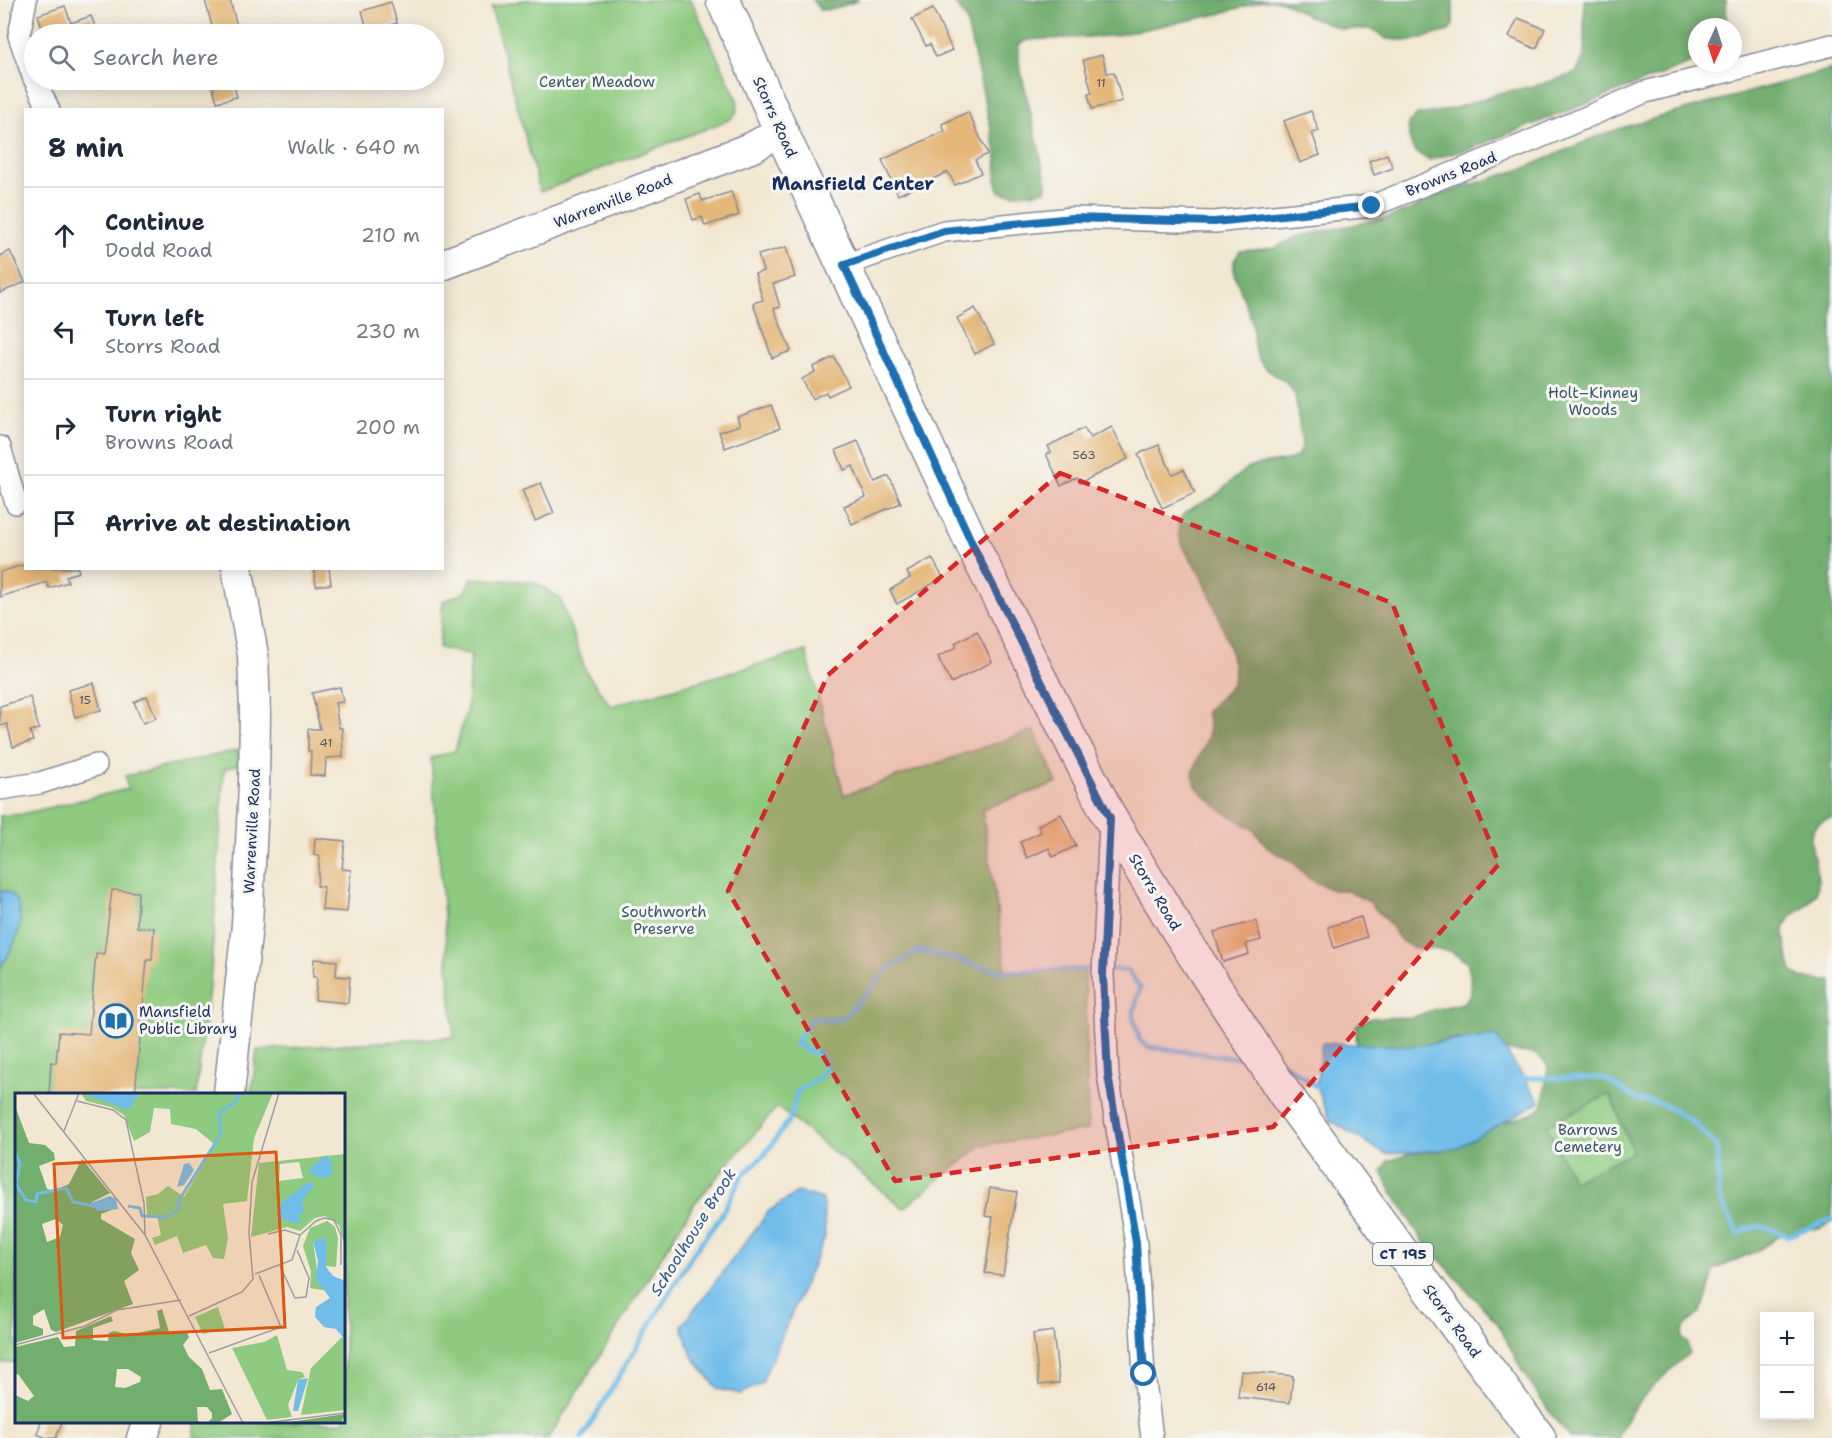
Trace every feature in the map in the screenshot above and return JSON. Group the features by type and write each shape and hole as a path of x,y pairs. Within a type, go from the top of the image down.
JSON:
{"main road":[{"name":"Storrs Road","path":"723,0 781,131 977,554 1110,818 1179,932 1264,1061 1539,1438"},
{"name":"Warrenville Road","path":"444,264 753,147 781,131"},
{"name":"Warrenville Road","path":"229,1093 247,925 254,784 253,655 237,570"},
{"path":"142,1438 148,1423"}],"street":[{"path":"24,51 18,36 26,0"},
{"name":"Browns Road","path":"844,265 944,231 1072,218 1214,222 1372,206 1645,92 1832,45"},
{"path":"40,90 47,108"},
{"path":"0,447 14,503"},
{"path":"0,789 40,783 96,765"},
{"path":"1110,818 1103,953 1108,1075 1136,1243 1144,1374 1152,1438"}],"highlighted area":[{"path":"1060,473 1392,603 1499,864 1273,1127 895,1181 728,891 828,675"}],"green space":[{"name":"Center Meadow","path":"524,0 691,0 737,99 736,113 729,120 540,192 491,7"},
{"path":"812,0 859,0 834,9 820,10"},
{"path":"950,0 1273,0 1219,14 1112,36 1027,40 1019,44 1019,63 1047,184 1045,190 1015,194 999,191 996,179 997,155 966,19"},
{"path":"1273,0 1453,0 1453,25 1449,31 1411,41 1387,39 1372,29 1342,29 1306,15 1285,2"},
{"path":"1584,0 1726,0 1727,18 1688,18 1688,64 1472,148 1429,160 1417,153 1411,146 1408,123 1417,115 1462,106 1499,93 1538,85 1576,73 1584,56"},
{"name":"Holt–Kinney Woods","path":"1832,69 1832,818 1820,822 1813,829 1811,838 1817,870 1817,890 1810,902 1788,920 1784,932 1791,969 1799,976 1810,980 1832,981 1832,1222 1819,1229 1806,1229 1781,1235 1758,1250 1714,1270 1702,1308 1683,1330 1682,1339 1687,1341 1689,1353 1637,1404 1622,1427 1619,1438 1570,1438 1522,1371 1498,1324 1422,1240 1382,1172 1388,1161 1411,1153 1447,1150 1489,1127 1534,1113 1543,1105 1548,1068 1545,1062 1535,1054 1504,1050 1480,1040 1454,1039 1410,1047 1358,1045 1356,1027 1360,1022 1372,1018 1414,1017 1463,1003 1471,994 1467,962 1450,951 1412,947 1401,941 1368,901 1345,890 1332,890 1309,879 1292,861 1269,849 1253,829 1221,810 1194,783 1193,771 1208,737 1209,725 1206,712 1231,686 1234,672 1228,644 1217,612 1200,574 1181,543 1179,527 1185,513 1215,496 1243,471 1261,464 1297,457 1302,445 1295,395 1288,384 1266,369 1258,359 1254,347 1252,322 1234,273 1234,261 1240,251 1275,248 1296,237 1386,218 1409,210 1441,194 1525,168 1627,126","holes":["1610,1094 1633,1152 1573,1181 1547,1125"]},
{"name":"Southworth Preserve","path":"471,578 534,582 560,598 586,672 611,706 806,651 844,795 1034,730 1057,783 982,809 1006,972 1085,968 1088,1130 982,1145 904,1208 777,1107 694,1204 549,1438 194,1438 196,1423 345,1423 345,1093 251,1093 257,1050 454,1037 431,758 455,751 467,709 471,655 439,648 443,601 464,593"},
{"path":"238,750 238,765 224,769 211,971 196,1093 15,1093 15,1362 0,1363 0,816 22,814 128,789 125,776"},
{"name":"Barrows Cemetery","path":"1610,1094 1633,1152 1573,1182 1546,1125"}],"water":[{"path":"7,891 15,899 20,919 15,941 0,969 0,892"},
{"path":"1496,1036 1540,1102 1455,1149 1385,1154 1330,1120 1316,1086 1322,1043 1412,1046"},
{"path":"798,1192 823,1199 825,1237 761,1384 741,1394 718,1389 692,1356 682,1326 769,1211"}],"building":[{"path":"205,0 230,0 236,24 211,24"},
{"path":"391,2 397,23 366,24 362,11"},
{"path":"65,6 71,23 91,16 94,24 41,24 38,15"},
{"path":"933,9 952,50 936,57 930,44 926,46 912,19"},
{"path":"1518,18 1545,29 1536,49 1509,37"},
{"path":"1102,55 1107,73 1114,72 1122,101 1092,109 1088,94 1092,93 1083,60"},
{"path":"214,90 235,90 237,97 217,102"},
{"path":"1311,111 1319,131 1312,133 1320,155 1300,163 1284,121"},
{"path":"968,112 988,154 975,160 981,173 955,185 948,172 898,195 882,160 945,131 942,124"},
{"path":"1387,154 1393,168 1374,175 1369,161"},
{"path":"731,192 739,215 705,226 702,217 693,220 686,199 700,194 702,201"},
{"path":"786,247 795,277 773,284 780,307 774,309 791,351 772,358 753,303 763,300 755,274 763,271 758,255"},
{"path":"10,251 24,282 0,293 0,256"},
{"path":"975,308 994,344 975,354 957,318"},
{"path":"834,357 849,386 828,396 826,392 812,399 802,379 815,372 813,367"},
{"path":"771,405 780,428 725,448 719,432 740,425 737,417"},
{"path":"1112,427 1128,459 1080,483 1077,478 1061,486 1046,454 1051,452 1048,446 1084,428 1090,438"},
{"path":"858,441 875,482 889,476 901,503 852,524 844,506 866,497 853,466 844,470 836,450"},
{"path":"1159,445 1172,474 1184,469 1195,493 1162,508 1138,454"},
{"path":"541,483 554,513 535,521 522,490"},
{"path":"932,558 943,578 897,604 890,590 910,578 907,572"},
{"path":"24,565 24,570 78,570 79,572 66,576 68,582 49,588 47,582 0,597 0,572"},
{"path":"314,570 329,570 331,584 316,586"},
{"path":"977,631 992,662 951,683 938,657 957,647 955,643"},
{"path":"94,683 101,710 75,717 68,690"},
{"path":"340,687 343,702 335,703 339,728 342,728 343,757 326,758 325,776 310,775 311,751 308,751 308,729 320,729 312,693"},
{"path":"147,696 156,718 143,723 134,702"},
{"path":"30,697 39,729 30,731 33,741 13,747 7,724 0,726 0,706"},
{"path":"1061,814 1076,846 1053,857 1049,848 1027,858 1020,842 1041,832 1038,825"},
{"path":"315,838 345,841 342,869 351,870 347,912 322,910 324,887 317,886 320,856 314,855"},
{"name":"Mansfield Public Library","path":"112,890 138,892 137,927 154,928 152,960 147,960 135,1093 49,1093 51,1062 56,1063 59,1032 89,1034 96,953 104,954"},
{"path":"1361,917 1367,937 1334,948 1328,927"},
{"path":"1256,921 1261,940 1246,944 1249,954 1223,962 1214,932"},
{"path":"314,959 337,961 336,976 350,977 348,1003 315,1000 317,977 313,977"},
{"path":"990,1188 1017,1192 1003,1275 985,1273 993,1217 985,1216"},
{"path":"1053,1331 1059,1383 1039,1385 1033,1334"},
{"path":"1241,1371 1293,1376 1290,1403 1238,1397"},
{"path":"41,1423 62,1423 56,1438 47,1438 37,1434"}],"waterway":[{"name":"Schoolhouse Brook","path":"582,1438 694,1252 719,1219 742,1176 765,1154 790,1119 798,1090 815,1081 826,1068 820,1054 803,1049 796,1043 811,1018 841,1020 891,967 920,950 1002,972 1098,969"},
{"name":"Schoolhouse Brook","path":"1108,969 1127,970 1140,987 1133,1015 1140,1041 1149,1047 1237,1058"},
{"name":"Schoolhouse Brook","path":"1285,1064 1316,1086 1323,1087"},
{"name":"Schoolhouse Brook","path":"1518,1078 1603,1078 1638,1100 1660,1103 1692,1121 1717,1147 1719,1197 1738,1234 1751,1228 1763,1227 1787,1236 1832,1219"}],"place":[{"name":"Mansfield Public Library","path":"116,1021"}],"district":[{"name":"Mansfield Center","path":"853,184"}],"route":[{"path":"1144,1374 1136,1243 1108,1075 1103,953 1110,818 977,554 844,265 944,231 1072,218 1214,222 1372,206"}]}
